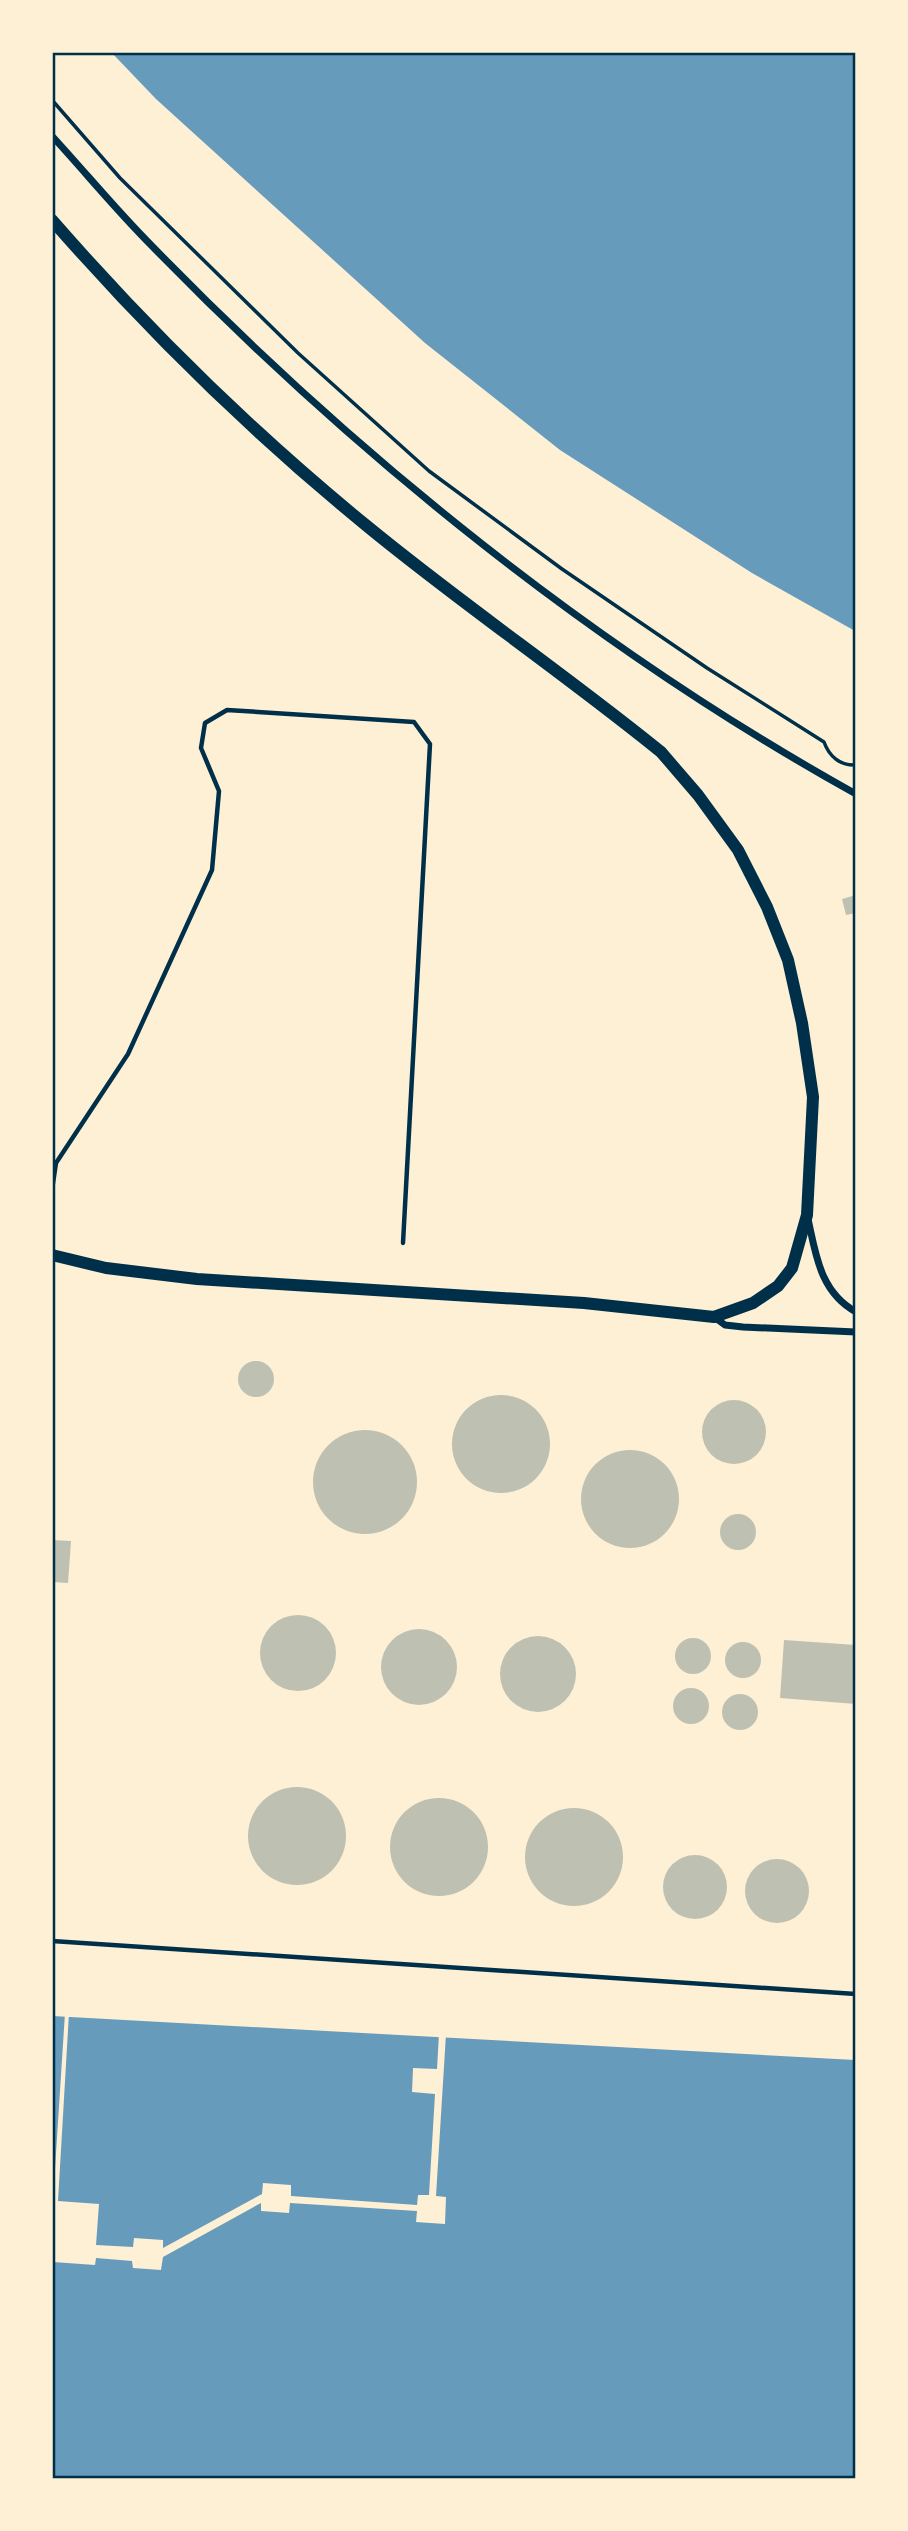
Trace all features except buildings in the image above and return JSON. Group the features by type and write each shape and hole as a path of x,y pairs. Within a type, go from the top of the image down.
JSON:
{"street":[{"path":"52,136 151,246 278,368 414,487 497,554 668,679 856,794"},
{"path":"52,220 163,340 262,433 366,525 653,745 698,795 738,850 767,907 788,960 803,1023 813,1097 807,1215 792,1268 778,1286 753,1303 713,1317 584,1303 197,1279 106,1268 52,1255"},
{"path":"807,1215 824,1280 846,1306 856,1312"},
{"path":"713,1317 725,1325 743,1327 856,1332"}],"lane":[{"path":"52,1190 56,1163 128,1054 212,870 219,791 201,748 205,723 227,710 414,722 430,744 403,1243"},
{"path":"52,1941 856,1994"}],"path":[{"path":"52,100 120,178 298,353 429,471 562,569 707,668 824,742 829,755 848,765 856,765"}],"water":[{"path":"112,53 855,53 855,631 752,573 560,450 425,343 156,99"},
{"path":"52,2016 855,2060 855,2478 53,2478"}],"pier":[{"path":"65,2013 69,2013 58,2201 99,2204 96,2245 133,2247 134,2238 163,2240 163,2248 262,2194 263,2183 291,2185 291,2196 417,2205 418,2195 429,2195 435,2094 412,2092 413,2068 437,2069 439,2033 446,2034 436,2196 446,2197 445,2224 416,2222 417,2211 290,2203 289,2213 261,2211 261,2203 163,2257 161,2270 133,2268 132,2261 96,2258 95,2265 53,2262 53,2200"}]}
